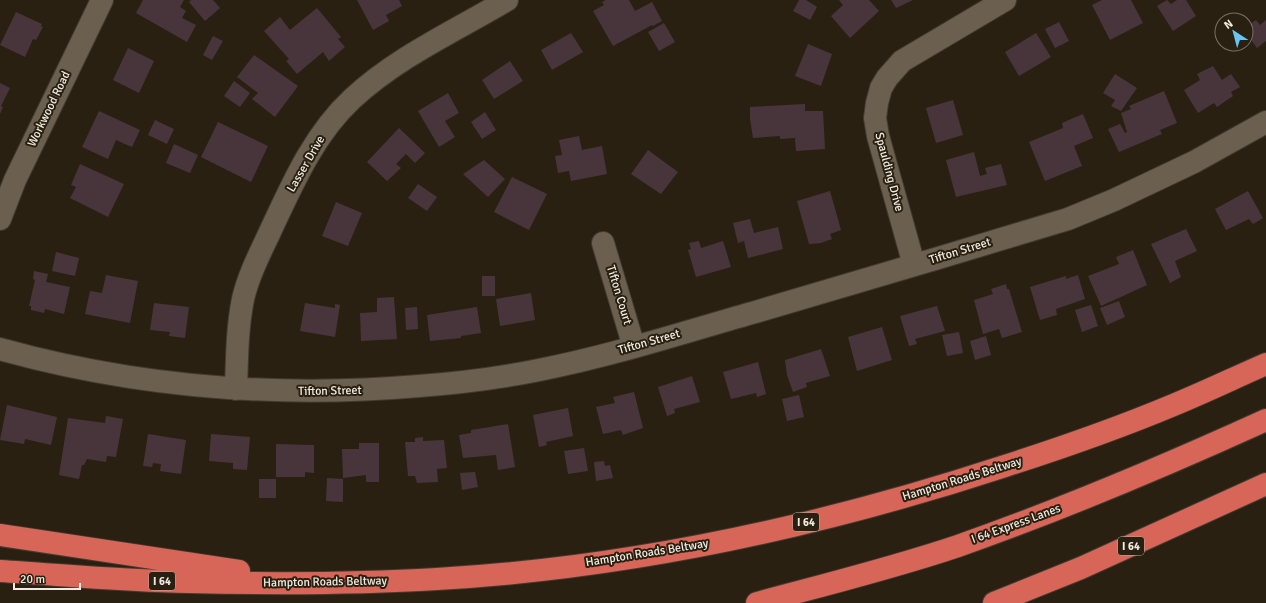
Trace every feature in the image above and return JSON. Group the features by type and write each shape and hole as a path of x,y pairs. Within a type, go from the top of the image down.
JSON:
{"highway":[{"name":"Hampton Roads Beltway","path":"0,571 186,582 324,584 438,579 529,572 650,554 731,539 843,514 952,483 1074,443 1171,406 1266,364"},
{"name":"I 64 Express Lanes","path":"757,603 956,546 1020,524 1173,462 1266,420"},
{"name":"I 64","path":"994,603 1081,568 1266,484"},
{"path":"0,535 324,584"}],"street":[{"name":"Workwood Road","path":"0,219 15,180 102,0"},
{"name":"Lasser Drive","path":"236,389 238,328 243,297 260,253 312,149 334,117 353,99 392,67 507,0"},
{"name":"Spaulding Drive","path":"914,265 878,136 875,118 881,88 887,78 902,62 1005,0"},
{"name":"Tifton Street","path":"0,349 38,360 112,375 184,385 302,392 377,390 457,383 539,370 634,347 1068,218 1114,200 1194,162 1266,122"},
{"name":"Tifton Court","path":"603,243 634,347"}],"building":[{"path":"143,0 184,0 180,7 186,11 182,18 196,25 187,42 136,13"},
{"path":"191,0 213,0 220,8 205,21 189,2"},
{"path":"357,0 399,0 402,6 386,15 389,21 373,30"},
{"path":"606,0 629,0 635,11 652,2 662,21 613,46 593,11 604,5 602,2"},
{"path":"799,0 806,0 817,7 810,20 793,11"},
{"path":"839,0 869,0 879,11 850,38 831,16 843,5"},
{"path":"891,0 913,0 896,8"},
{"path":"1102,0 1131,0 1143,23 1110,40 1092,5"},
{"path":"1167,0 1171,4 1177,0 1186,0 1196,16 1173,31 1157,6"},
{"path":"317,8 341,37 338,39 345,47 329,61 323,52 297,74 286,61 289,59 264,31 280,17 290,30"},
{"path":"16,12 42,24 41,26 43,27 36,40 33,39 25,57 0,45"},
{"path":"1256,20 1260,25 1266,20 1266,41 1257,48 1254,44 1254,21"},
{"path":"1059,22 1069,41 1055,48 1045,29"},
{"path":"664,23 675,42 659,51 648,32"},
{"path":"571,33 583,52 552,70 541,50"},
{"path":"1036,33 1051,57 1019,76 1005,52"},
{"path":"213,36 223,41 212,60 203,55"},
{"path":"808,44 832,54 821,86 795,76"},
{"path":"128,48 154,61 139,93 113,80"},
{"path":"254,55 298,86 275,117 252,99 258,93 237,77"},
{"path":"510,61 523,81 494,99 482,80"},
{"path":"1213,66 1222,80 1231,74 1240,87 1231,92 1233,96 1217,107 1214,103 1198,113 1184,90 1200,80 1197,74"},
{"path":"1115,74 1137,88 1121,111 1111,106 1115,100 1103,93"},
{"path":"234,81 250,93 240,107 224,96"},
{"path":"0,83 10,88 1,106 3,107 0,114"},
{"path":"1164,91 1177,123 1160,130 1162,134 1119,152 1108,129 1120,124 1125,133 1127,132 1121,113 1131,109 1129,106"},
{"path":"448,93 459,113 445,121 455,137 439,147 418,111"},
{"path":"953,100 963,135 936,143 926,108"},
{"path":"805,104 805,111 823,111 825,149 796,151 795,138 780,139 780,136 753,138 750,107"},
{"path":"99,111 140,130 132,147 116,140 108,159 82,147"},
{"path":"485,112 496,130 482,139 471,122"},
{"path":"1083,114 1093,138 1074,146 1082,166 1045,181 1029,142 1063,128 1062,123"},
{"path":"155,120 174,129 167,144 148,135"},
{"path":"218,122 268,146 251,182 201,157"},
{"path":"399,128 425,153 415,163 406,154 396,164 401,168 387,181 367,162"},
{"path":"579,136 582,150 602,146 607,174 571,181 569,171 558,173 555,156 562,155 559,140"},
{"path":"174,144 198,155 190,173 166,163"},
{"path":"648,150 678,172 661,194 631,174"},
{"path":"974,152 980,176 987,174 985,168 1001,164 1007,185 956,197 946,160"},
{"path":"484,160 505,179 488,197 463,174"},
{"path":"80,164 124,184 108,217 70,198 76,187 71,185"},
{"path":"512,177 547,194 529,230 494,212"},
{"path":"418,184 437,197 427,211 408,198"},
{"path":"830,191 841,230 830,234 832,239 821,243 809,244 797,201"},
{"path":"1248,191 1263,218 1253,224 1249,219 1226,230 1215,209"},
{"path":"336,202 362,213 348,246 322,236"},
{"path":"750,219 754,233 778,227 783,249 748,258 744,241 738,243 733,223"},
{"path":"1186,229 1197,251 1175,261 1181,277 1170,283 1151,244"},
{"path":"699,241 701,248 723,241 731,267 696,277 688,250 691,249 689,243"},
{"path":"1133,250 1147,285 1101,306 1088,276 1119,264 1116,257"},
{"path":"56,252 79,258 75,276 52,271"},
{"path":"34,271 48,274 46,282 70,287 64,314 45,309 44,313 31,310 31,306 29,306 35,280 33,279"},
{"path":"106,275 138,281 130,323 85,314 90,291 102,293"},
{"path":"1078,275 1085,299 1056,309 1057,315 1040,320 1030,287 1066,276 1066,279"},
{"path":"482,276 495,276 495,296 482,296"},
{"path":"1006,284 1007,289 1009,289 1022,332 1002,338 999,329 983,334 974,300 993,294 991,289"},
{"path":"531,293 535,320 500,326 496,299"},
{"path":"394,297 397,339 361,341 360,313 377,312 377,298"},
{"path":"1119,301 1125,317 1107,325 1100,308"},
{"path":"154,303 189,307 185,338 169,336 170,332 150,330"},
{"path":"305,303 335,308 335,304 340,305 335,337 300,331"},
{"path":"1091,305 1098,326 1082,332 1075,310"},
{"path":"937,306 945,331 915,339 917,344 909,346 900,316"},
{"path":"417,307 418,329 406,330 405,308"},
{"path":"477,307 481,333 461,336 461,338 430,341 427,315"},
{"path":"882,327 892,360 857,371 848,337"},
{"path":"959,332 963,353 947,356 942,335"},
{"path":"986,336 991,355 975,360 970,341"},
{"path":"821,349 830,376 806,383 807,387 793,392 787,375 785,360"},
{"path":"758,362 766,394 757,397 756,393 731,399 723,372"},
{"path":"692,376 700,402 674,409 675,413 667,416 658,387"},
{"path":"634,392 643,428 623,435 621,430 603,434 596,407 615,403 613,397"},
{"path":"799,395 804,417 787,421 782,399"},
{"path":"7,405 57,417 51,445 25,439 24,444 0,440"},
{"path":"568,408 573,436 546,442 547,445 539,447 533,415"},
{"path":"106,416 123,419 116,457 107,456 106,462 87,459 84,465 82,465 79,479 59,475 68,418 105,423"},
{"path":"508,424 515,467 498,470 496,455 463,458 459,435 471,433 471,430"},
{"path":"148,434 186,440 181,474 160,471 161,464 153,463 152,467 143,466"},
{"path":"211,434 250,437 247,470 233,469 233,463 209,461"},
{"path":"423,437 423,441 444,440 447,468 437,469 438,482 417,483 415,476 408,476 405,442 415,442 415,438"},
{"path":"359,443 379,443 379,482 366,482 366,475 343,478 342,449 359,449"},
{"path":"276,444 314,445 314,473 305,472 305,477 276,477"},
{"path":"584,448 588,471 568,474 564,451"},
{"path":"604,461 605,466 610,465 613,478 596,481 594,462"},
{"path":"475,472 478,487 462,490 460,473"},
{"path":"327,478 343,479 343,502 326,501"},
{"path":"259,479 276,479 276,498 259,498"}]}
